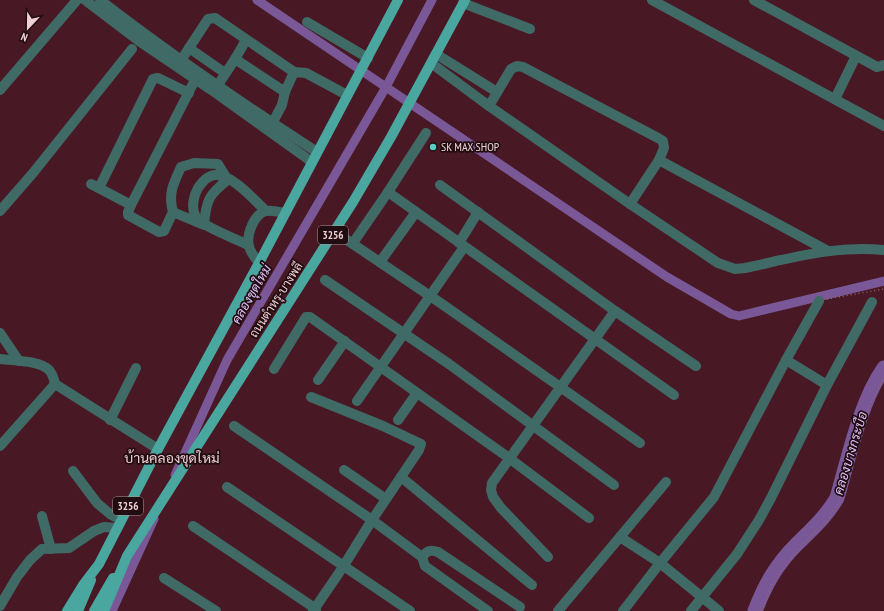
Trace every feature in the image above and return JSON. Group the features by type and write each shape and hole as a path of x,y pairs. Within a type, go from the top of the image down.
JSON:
{"main road":[{"name":"3256","path":"78,611 98,564 158,449 259,263 398,0"},
{"name":"ถนนตำหรุ-บางพลี","path":"104,611 127,556 334,232 402,118 464,1"},
{"name":"3256","path":"94,611 109,583 127,556"},
{"name":"3256","path":"67,611 98,564"}],"street":[{"path":"0,90 77,0"},
{"path":"85,0 139,42 218,85 318,152"},
{"path":"100,0 179,64 195,80 312,162"},
{"path":"652,0 884,126"},
{"path":"754,0 856,56 882,68"},
{"path":"464,1 530,29"},
{"path":"179,64 208,19 215,18 294,72 306,73 347,95"},
{"path":"307,22 367,58"},
{"path":"218,85 235,60 246,40"},
{"path":"189,48 226,73"},
{"path":"0,211 33,173 132,49"},
{"path":"835,99 856,56"},
{"path":"434,58 497,92"},
{"path":"434,58 489,106 718,263 735,269 826,250 865,248 884,250"},
{"path":"235,60 285,92"},
{"path":"489,106 511,69 517,66 522,67 663,141 664,148 659,160 630,204"},
{"path":"273,122 282,105 285,92 294,72"},
{"path":"131,205 95,186 154,79 158,78 189,93"},
{"path":"195,80 128,212 130,217 159,232 164,231 173,212 170,201 172,186 181,167 194,162 218,164 227,178"},
{"path":"353,244 426,133"},
{"path":"659,160 826,250"},
{"path":"204,225 195,216 193,203 197,189 206,178 216,174 227,178 242,189 266,211"},
{"path":"204,225 206,207 214,190 227,178"},
{"path":"440,184 615,311 696,366"},
{"path":"388,192 674,395"},
{"path":"259,263 248,245 251,227 259,215 266,211 285,213"},
{"path":"173,212 248,245"},
{"path":"380,262 416,212"},
{"path":"357,401 430,296 462,245 478,212"},
{"path":"334,232 430,296 640,443"},
{"path":"325,280 449,364 614,485"},
{"path":"623,611 714,497 786,360 819,301"},
{"path":"691,611 737,554 771,498 827,385 872,302"},
{"path":"548,557 501,508 493,497 491,490 492,482 615,311"},
{"path":"274,369 306,317 310,317 509,458 589,518"},
{"path":"0,333 19,361"},
{"path":"318,380 345,342"},
{"path":"0,360 19,361 43,365 50,371 55,384 158,449"},
{"path":"786,360 827,385"},
{"path":"110,420 136,368"},
{"path":"0,446 55,384"},
{"path":"398,420 417,393"},
{"path":"193,526 314,610 421,446 420,443 311,397"},
{"path":"234,426 372,520 422,557 425,566 488,611"},
{"path":"344,470 386,499"},
{"path":"73,471 97,503 119,524"},
{"path":"401,477 532,585"},
{"path":"558,611 666,482"},
{"path":"227,487 410,611"},
{"path":"42,516 51,549"},
{"path":"0,606 17,577 30,560 42,549 69,548 94,531 119,524"},
{"path":"620,537 660,563 719,611"},
{"path":"422,557 429,550 438,552 520,607"},
{"path":"164,578 216,611"}],"path":[{"path":"819,301 884,290"},
{"path":"762,611 771,586 777,576 805,542 827,521 839,503 870,404 884,377"}],"waterway":[{"path":"257,0 667,277 731,314 739,316 884,281"},
{"name":"คลองขุดใหม่","path":"175,475 227,360 386,87 432,0"},
{"name":"คลองบางกระบือ","path":"755,611 767,584 777,568 789,553 813,529 837,498 862,413 868,397 884,368"},
{"name":"คลองขุดใหม่","path":"112,611 154,519"}],"place":[{"name":"SK MAX SHOP","path":"433,147"}],"district":[{"name":"บ้านคลองขุดใหม่","path":"172,458"}]}
